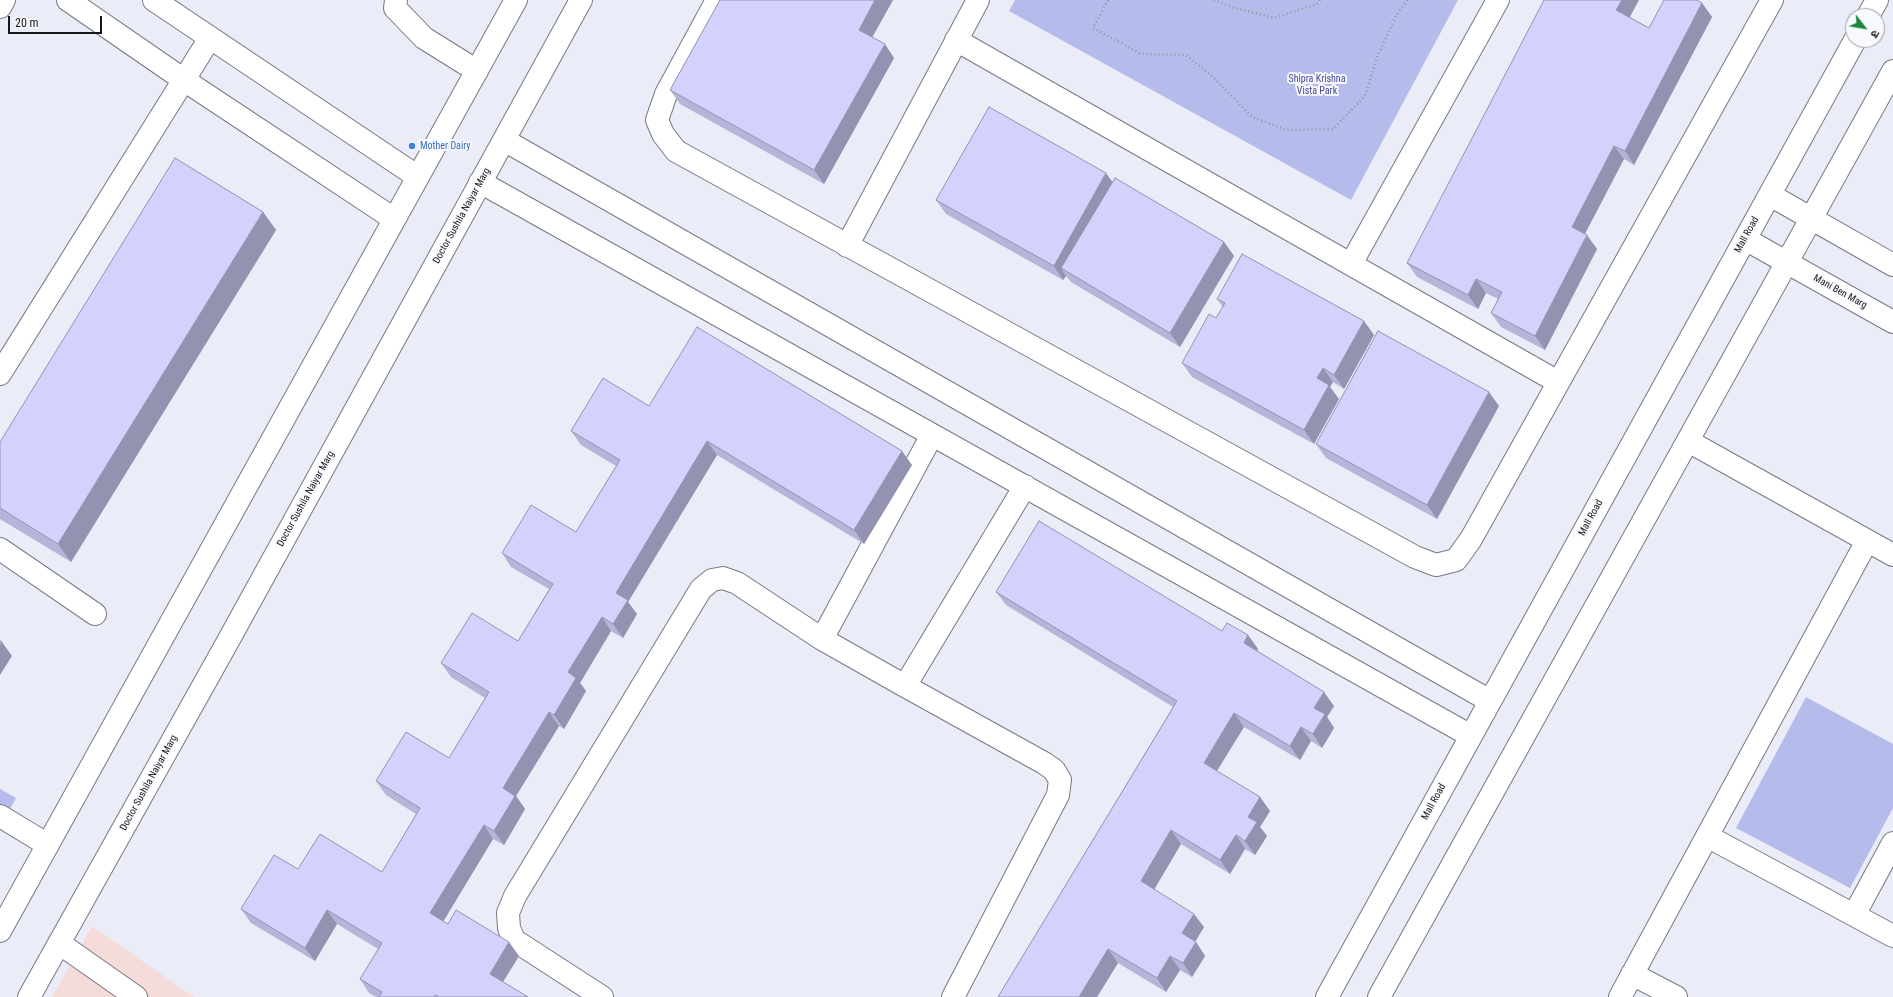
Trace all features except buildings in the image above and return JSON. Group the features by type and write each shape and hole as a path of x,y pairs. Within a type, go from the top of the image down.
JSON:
{"street":[{"path":"0,7 4,0"},
{"path":"68,0 184,80 394,219"},
{"path":"154,0 418,177"},
{"path":"396,0 395,8 424,38 477,71"},
{"path":"0,931 516,0"},
{"name":"Doctor Sushila Naiyar Marg","path":"29,997 231,636 581,0"},
{"path":"717,0 666,94 657,120 663,134 676,151 1415,557 1436,565 1456,560 1471,539 1772,0"},
{"path":"847,246 978,0"},
{"path":"1351,264 1498,0"},
{"path":"0,374 210,38"},
{"path":"956,40 1558,382"},
{"name":"Mall Road","path":"1327,997 1851,48"},
{"path":"1379,997 1893,71"},
{"path":"504,140 1490,701"},
{"path":"480,182 1471,736"},
{"path":"1770,195 1893,265"},
{"name":"Mani Ben Marg","path":"1745,239 1893,322"},
{"path":"822,638 932,434"},
{"path":"1688,441 1893,555"},
{"path":"905,686 1025,486"},
{"path":"1620,997 1867,541"},
{"path":"0,549 95,614"},
{"path":"602,997 514,940 508,928 508,913 519,889 701,589 712,580 723,578 737,583 822,638 905,686 1044,763 1054,770 1060,780 1058,795 953,997"},
{"path":"0,816 48,844"},
{"path":"1707,836 1893,936"},
{"path":"1854,915 1893,843"},
{"path":"59,943 136,997"},
{"path":"1632,974 1676,997"}],"path":[{"path":"1108,0 1093,28 1141,54 1186,55 1213,77 1252,117 1287,130 1333,129 1365,96 1376,57 1397,14 1408,0"},
{"path":"1214,0 1232,7 1274,18 1317,4 1320,0"}],"shaded area":[{"path":"92,926 194,997 52,997"}],"green space":[{"name":"Shipra Krishna Vista Park","path":"1015,0 1458,0 1351,200 1009,11"},
{"path":"1806,697 1893,744 1893,808 1850,888 1736,828"},
{"path":"0,789 16,798 0,827"}],"place":[{"name":"Mother Dairy","path":"412,146"}]}
